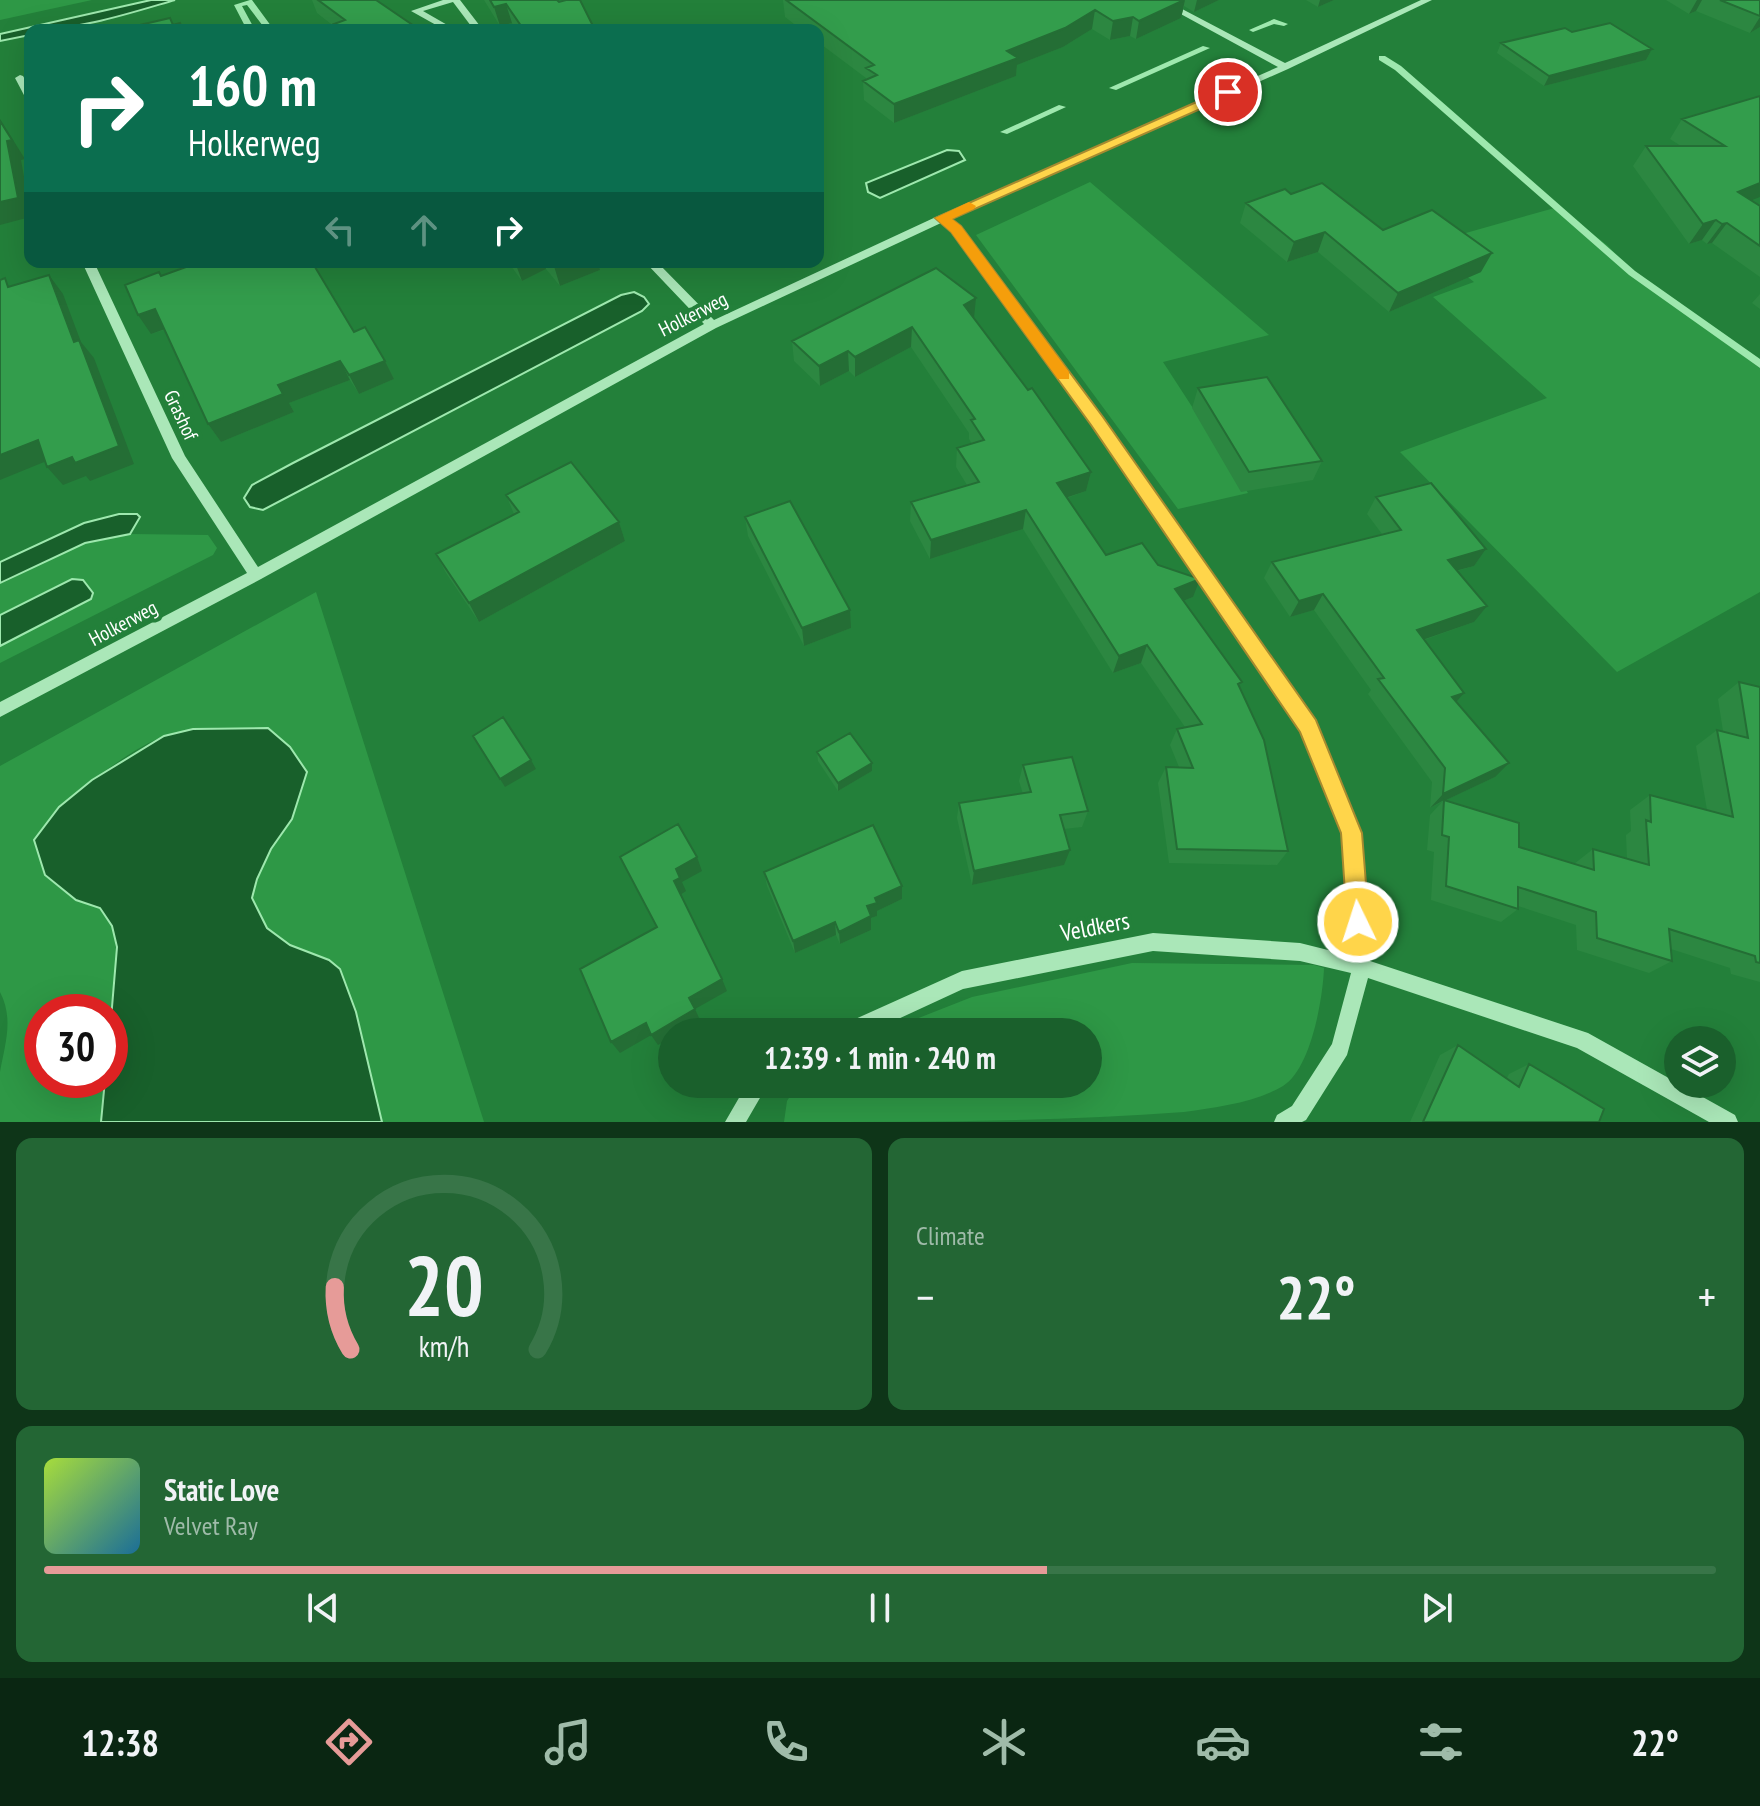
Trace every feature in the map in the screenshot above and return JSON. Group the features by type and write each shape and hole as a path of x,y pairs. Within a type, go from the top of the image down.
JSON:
{"street":[{"path":"440,24 415,11 454,0 474,24"},
{"path":"1159,0 1285,67"},
{"name":"Holkerweg","path":"0,710 256,575 712,325 1428,0"},
{"path":"20,78 24,86"},
{"path":"942,218 956,229 1088,408 1308,727 1351,833 1362,967 1340,1048 1299,1113 1284,1122"},
{"name":"Grashof","path":"91,268 179,458 256,575"},
{"path":"657,268 712,325"},
{"name":"Veldkers","path":"879,1018 962,980 1153,942 1300,952 1362,967 1581,1040 1728,1122"},
{"path":"735,1122 750,1098"}],"shaded area":[{"path":"0,0 92,0 0,20"},
{"path":"151,0 175,0 85,24 44,24"},
{"path":"24,29 24,36 0,41 0,34"},
{"path":"947,150 959,151 965,160 880,198 868,192 866,183"},
{"path":"1090,182 1269,335 1163,362 1248,493 1178,509 976,235"},
{"path":"1558,207 1607,245 1647,286 1760,368 1760,592 1617,672 1400,452 1547,398 1433,297 1474,282 1427,244"},
{"path":"634,292 649,304 642,311 263,510 250,507 244,498 252,485 293,463 621,295"},
{"path":"119,514 137,514 140,517 130,534 85,543 0,583 0,562 84,523"},
{"path":"130,534 208,535 217,548 213,555 0,663 0,646 90,599 72,579 0,615 0,583 85,543"},
{"path":"72,579 83,580 93,593 91,599 0,646 0,615"},
{"path":"316,592 484,1122 382,1122 356,1012 340,969 329,960 290,945 267,928 252,898 271,849 268,729 205,728 158,739 91,780 76,900 100,908 108,918 116,949 114,994 24,994 24,1098 103,1098 101,1122 0,1122 0,1072 6,1042 7,1012 0,992 0,766"},
{"path":"268,728 290,747 307,772 292,819 271,849 252,898 267,928 290,945 329,960 340,969 356,1012 382,1122 101,1122 103,1098 128,1098 128,994 113,994 117,947 112,926 100,908 76,900 45,875 34,840 59,807 92,780 164,736 193,729"},
{"path":"1132,963 1314,965 1324,968 1314,1032 1301,1065 1283,1086 1260,1097 1184,1112 1135,1115 1035,1120 784,1122 789,1098 1102,1098 1102,1018 919,1018 972,997"}],"building":[{"path":"318,0 376,0 411,24 334,24 345,20"},
{"path":"490,0 580,0 592,24 520,24 506,4 494,7"},
{"path":"786,0 1184,0 1139,21 1133,17 1113,21 1095,10 1065,28 1007,51 1018,58 894,104 863,81 877,75 866,68 874,65 824,28 824,24 818,24"},
{"path":"1720,0 1760,0 1760,16"},
{"path":"170,18 173,24 144,24"},
{"path":"1610,23 1652,49 1549,76 1501,43 1565,28 1572,32"},
{"path":"1760,96 1760,183 1738,192 1760,206 1760,246 1727,223 1716,220 1703,224 1646,146 1725,146 1682,119"},
{"path":"0,121 12,140 7,141 18,198 0,202"},
{"path":"1322,183 1383,230 1432,210 1492,253 1398,293 1325,232 1294,242 1246,203 1285,189 1291,194"},
{"path":"183,268 316,268 354,332 365,327 385,361 349,375 340,361 278,385 283,394 208,424 155,309 138,315 125,285 159,272 161,276"},
{"path":"936,268 976,298 964,305 1028,390 1032,388 1091,472 1057,483 1106,555 1142,543 1158,565 1200,579 1175,589 1242,682 1238,684 1264,740 1288,851 1177,849 1166,767 1193,768 1177,729 1202,724 1147,645 1119,656 1026,510 931,540 911,502 979,482 957,448 984,440 971,420 975,419 912,327 855,357 848,351 819,366 792,341"},
{"path":"49,275 74,342 79,340 119,446 75,463 72,457 47,467 38,440 0,455 0,280 5,278 8,287"},
{"path":"1267,377 1322,461 1249,472 1198,388"},
{"path":"571,462 619,522 469,603 436,554 519,512 506,495"},
{"path":"1431,483 1486,549 1448,560 1487,606 1417,630 1464,693 1452,697 1509,763 1443,794 1445,768 1378,679 1384,678 1323,594 1299,601 1272,562 1401,530 1376,497"},
{"path":"790,501 850,610 802,628 745,517"},
{"path":"1739,682 1760,687 1760,963 1756,962 1755,956 1669,929 1672,961 1597,938 1596,912 1518,887 1518,909 1446,886 1449,837 1442,835 1444,800 1519,823 1519,847 1594,870 1593,849 1649,865 1646,820 1651,822 1650,795 1733,817 1717,730 1748,738"},
{"path":"503,717 531,760 500,779 473,736"},
{"path":"850,733 872,763 838,783 817,752"},
{"path":"1072,757 1088,811 1060,815 1070,850 974,871 959,803 1031,792 1023,765"},
{"path":"678,824 697,857 676,869 680,878 674,881 722,979 689,998 695,1009 680,1018 658,1018 658,1031 651,1035 646,1023 611,1042 580,969 657,927 620,857"},
{"path":"873,825 902,886 875,898 877,903 867,906 871,916 839,932 835,922 793,941 764,872"},
{"path":"1458,1045 1519,1087 1529,1064 1604,1109 1599,1122 1423,1122"}],"waterway":[{"path":"248,24 238,5 249,2 266,24"},
{"path":"1253,30 1274,21 1284,24"},
{"path":"1113,88 1206,48"},
{"path":"1382,58 1398,68 1632,273 1760,364"},
{"path":"1004,132 1062,107"}],"slow traffic":[{"path":"969,206 942,218 956,229 1064,375"}],"route":[{"path":"1228,92 942,218 956,229 1097,421 1308,727 1351,833 1358,922"}]}
